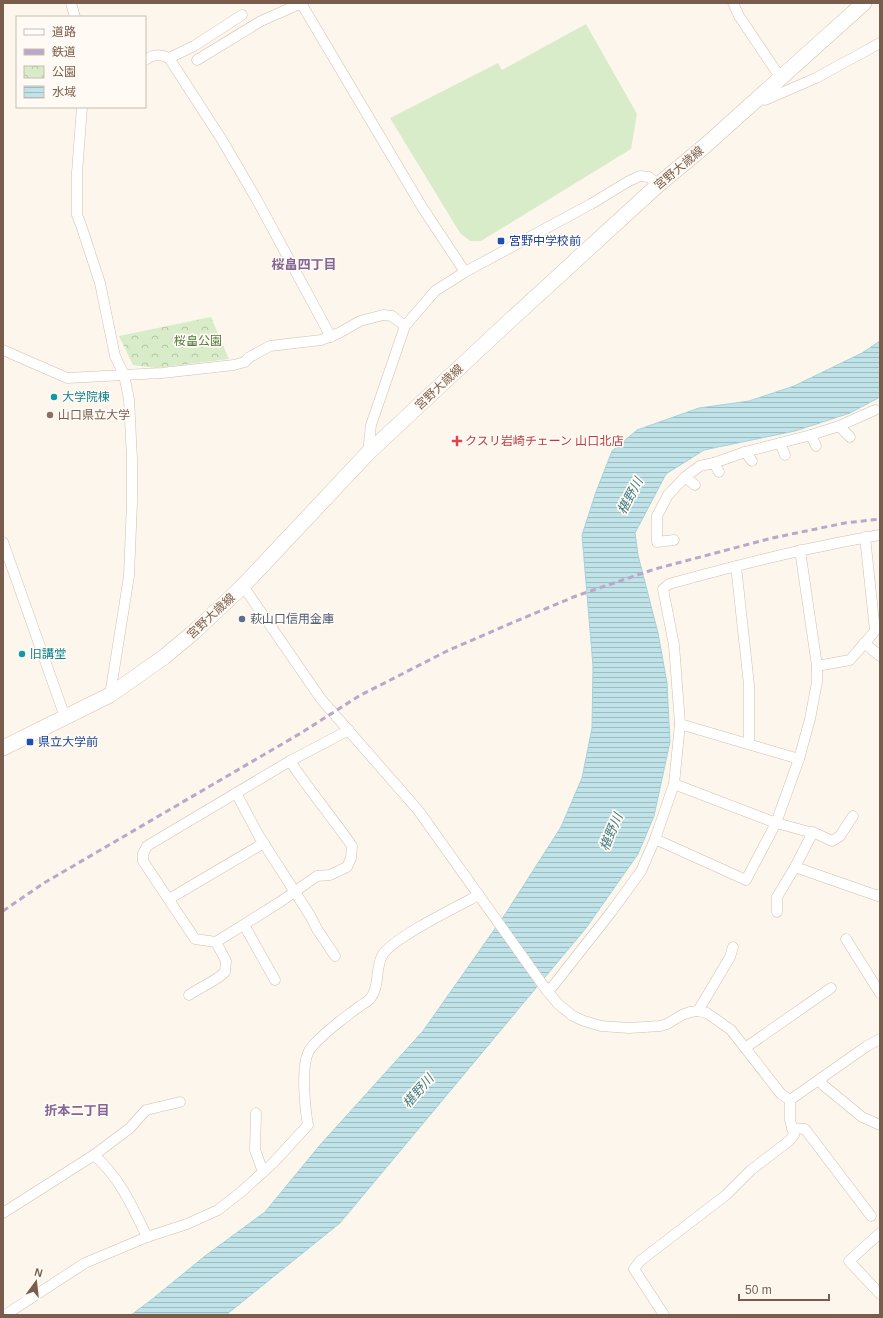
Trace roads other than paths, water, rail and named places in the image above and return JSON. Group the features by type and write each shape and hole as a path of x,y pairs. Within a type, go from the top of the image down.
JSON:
{"main road":[{"name":"宮野大歳線","path":"3,748 110,695 164,657 194,632 243,586 368,453 658,185 706,145 864,3"}],"street":[{"path":"71,3 75,16"},
{"path":"197,60 261,21 302,3 422,207 466,272"},
{"path":"733,3 739,16 780,77"},
{"path":"169,58 194,46 242,15"},
{"path":"757,98 766,100 816,78 880,43"},
{"path":"146,59 160,54 169,58 222,140 257,200 331,336"},
{"path":"82,108 77,173 77,215 100,283 115,356 124,375 129,399 132,459 129,576 110,695"},
{"path":"368,453 371,425 405,326 435,291 466,272 591,204 629,181 640,176 649,177 658,185"},
{"path":"3,350 67,378 162,373 234,365 245,362 248,358 270,346 321,340 340,333 360,321 383,315 392,316 405,326"},
{"path":"674,540 657,542 657,516 668,495 685,477 700,466 717,467 745,452 811,435 878,411"},
{"path":"839,426 850,437"},
{"path":"811,435 816,446"},
{"path":"780,443 785,455"},
{"path":"745,452 752,461"},
{"path":"685,477 695,485"},
{"path":"546,989 553,986 612,911 641,871 655,839 674,784 680,724 674,645 663,589 669,584 800,550 880,535"},
{"path":"817,666 850,660 875,631 865,537"},
{"path":"3,542 65,717"},
{"path":"655,839 746,880 776,823 799,759 810,719 817,682 817,666 800,550"},
{"path":"736,566 750,685 748,743"},
{"path":"243,586 322,699 418,810 558,1004 572,1016 584,1021 601,1026 629,1028 660,1026 690,1012 698,1011 707,1013 731,1030 781,1094 790,1100"},
{"path":"864,643 880,656"},
{"path":"680,724 799,759"},
{"path":"290,761 304,783 352,846 351,858 347,867 330,875 317,876 280,902 216,942 195,939 143,861 143,854 147,846 290,761 348,730"},
{"path":"674,784 776,823 813,832 832,841 840,836 853,816"},
{"path":"236,794 250,822 335,956"},
{"path":"777,912 777,897 795,867 813,832"},
{"path":"169,899 264,844"},
{"path":"795,867 878,896 880,894"},
{"path":"5,1315 85,1263 147,1237 187,1224 218,1210 241,1192 273,1163 308,1125 304,1091 308,1052 339,1022 370,999 377,984 379,965 382,955 390,946 410,933 479,895"},
{"path":"244,925 275,980"},
{"path":"846,939 880,993"},
{"path":"189,995 220,977 225,972 226,962 216,942"},
{"path":"698,1011 730,957 733,947"},
{"path":"745,1048 831,988"},
{"path":"790,1100 867,1046 880,1039"},
{"path":"820,1079 822,1085 862,1117 880,1125"},
{"path":"664,1315 634,1269 640,1261 726,1195 751,1170 789,1141 794,1135 790,1120 790,1100"},
{"path":"3,1213 94,1155 130,1128 146,1110 180,1102"},
{"path":"256,1113 255,1150 263,1172"},
{"path":"792,1128 805,1129 871,1216"},
{"path":"94,1155 107,1166 127,1195 147,1237"},
{"path":"880,1233 849,1261 880,1294"}],"water":[{"name":"椹野川","path":"880,341 880,397 850,413 795,431 704,450 666,474 635,533 638,555 658,633 667,683 670,742 654,816 638,854 586,928 340,1223 226,1315 131,1315 205,1256 265,1212 320,1145 423,1031 506,913 561,827 582,778 592,728 593,666 582,535 596,492 612,451 637,430 699,408 749,401 794,386 862,353"}],"railway":[{"path":"3,911 44,883 301,733 359,696 447,651 576,596 655,569 772,538 845,523 880,519"}],"place":[{"name":"宮野中学校前","path":"501,241"},
{"name":"大学院棟","path":"54,397"},
{"name":"山口県立大学","path":"50,415"},
{"name":"クスリ岩崎チェーン 山口北店","path":"457,441"},
{"name":"萩山口信用金庫","path":"242,619"},
{"name":"旧講堂","path":"22,654"},
{"name":"県立大学前","path":"30,742"}],"district":[{"name":"桜畠四丁目","path":"304,264"},
{"name":"折本二丁目","path":"77,1110"}],"park label":[{"name":"桜畠公園","path":"198,341"}]}
